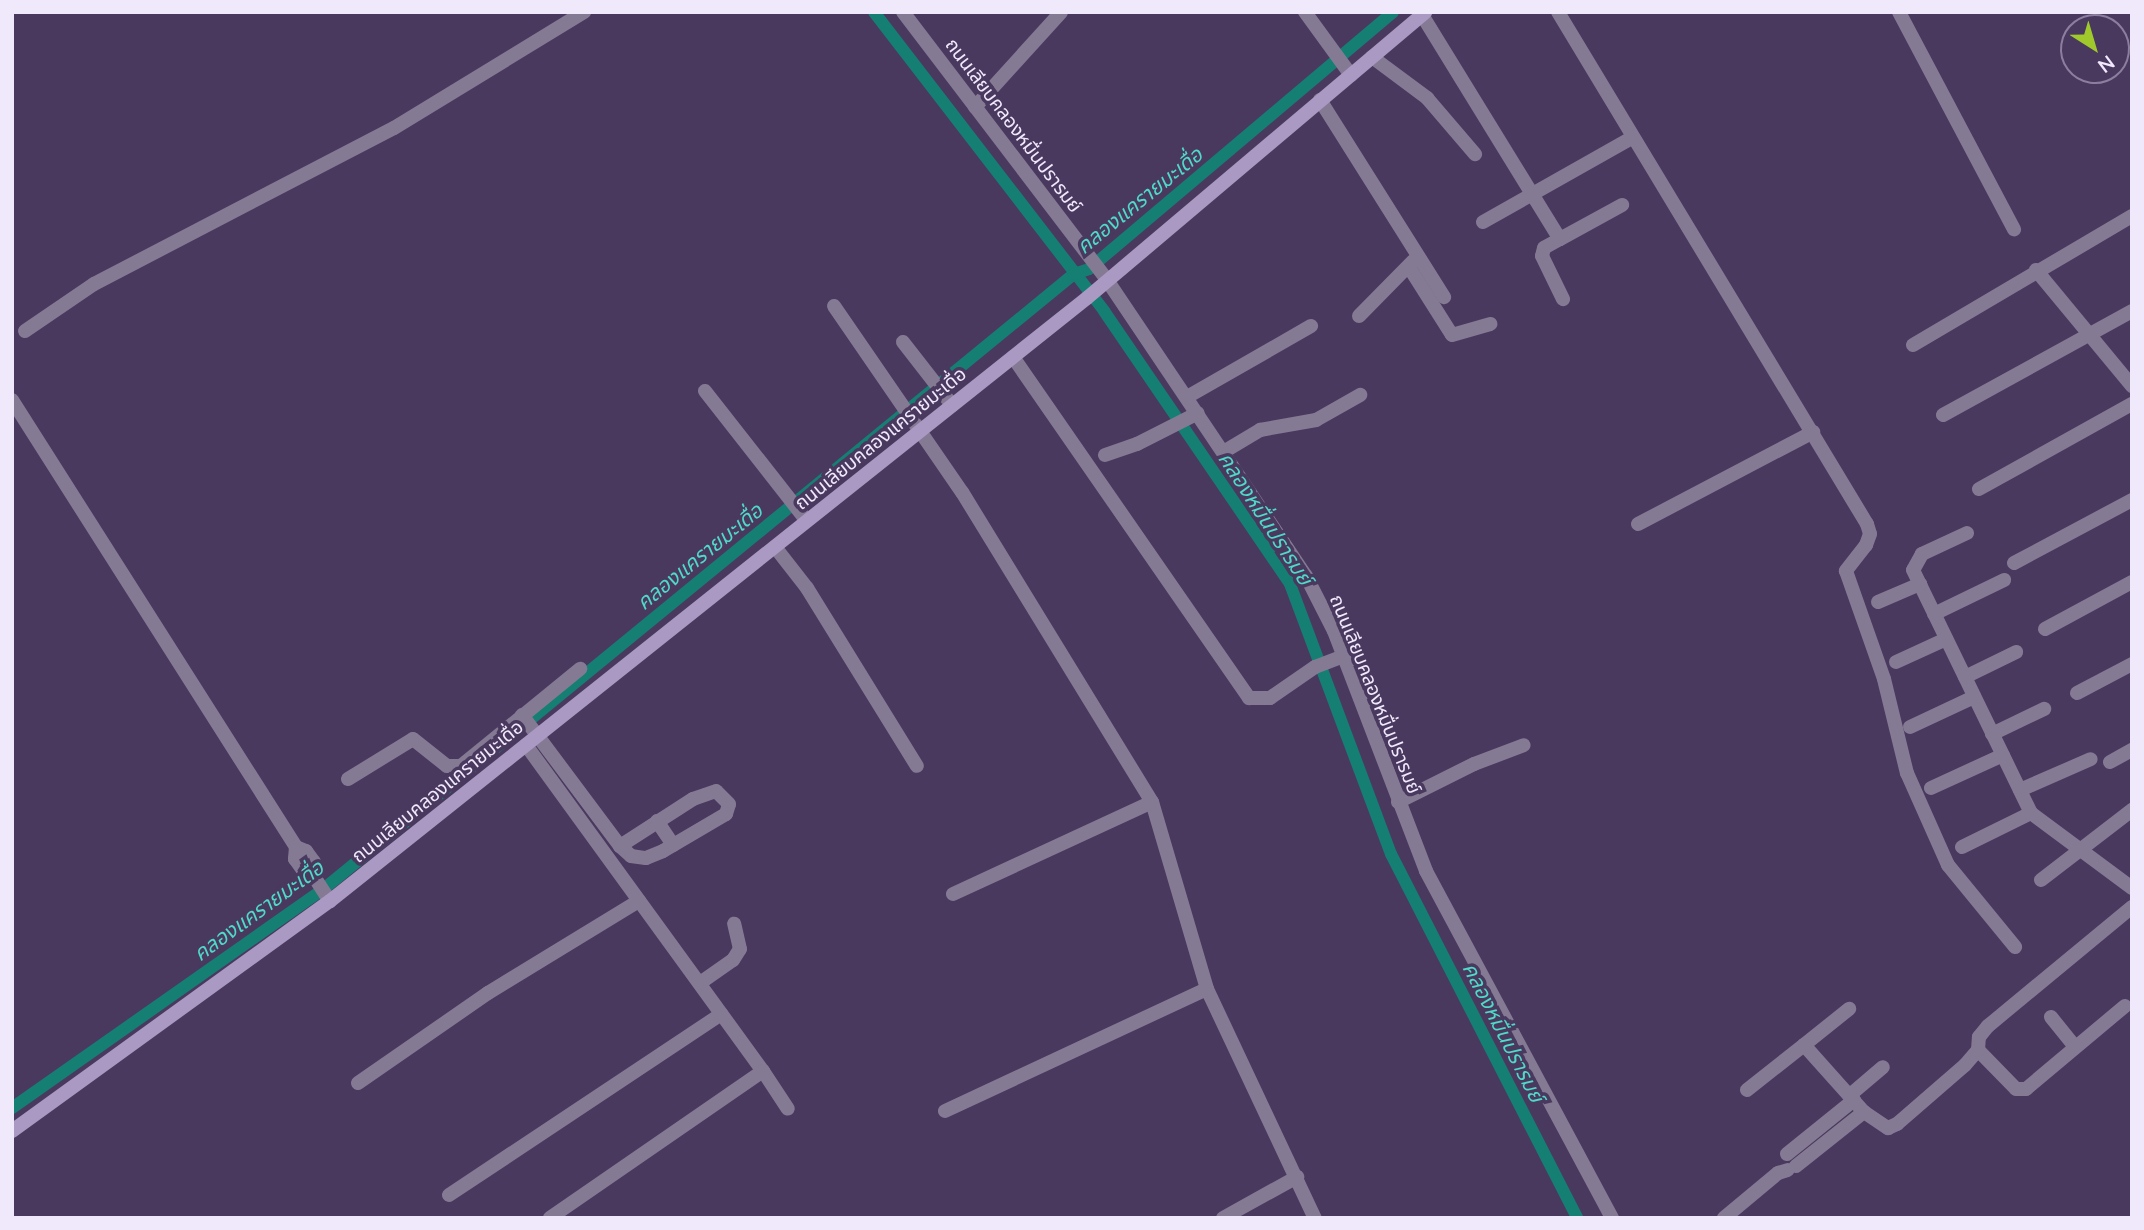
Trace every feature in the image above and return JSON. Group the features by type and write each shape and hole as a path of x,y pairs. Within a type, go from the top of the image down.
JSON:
{"street":[{"path":"25,331 94,284 457,92 584,12"},
{"name":"ถนนเลียบคลองหมื่นปรารมย์","path":"903,12 975,107 1096,279 1187,397 1306,576 1336,659 1426,871 1476,971 1612,1218"},
{"path":"975,107 1061,12"},
{"path":"1306,12 1343,64"},
{"path":"1558,12 1813,432 1870,534 1846,571 1848,582 1872,642 1919,803 1948,865 2015,947"},
{"path":"1899,12 2014,229"},
{"path":"1423,13 1560,239"},
{"name":"ถนนเลียบคลองแครายมะเดื่อ","path":"12,1131 526,745 531,726 775,547 799,511 945,396 1013,357 1096,279 1320,100 1343,64 1372,57 1423,13"},
{"path":"1372,57 1427,98 1475,154"},
{"path":"1320,100 1444,296"},
{"path":"1483,222 1633,138"},
{"path":"1563,299 1542,256 1544,248 1622,205"},
{"path":"1913,345 2036,270 2132,216"},
{"path":"1359,316 1418,255"},
{"path":"1409,267 1452,335 1490,324"},
{"path":"2036,270 2132,386"},
{"path":"834,306 914,420 1152,802 1208,989 1315,1218"},
{"path":"1943,415 2132,312"},
{"path":"1187,397 1311,326"},
{"path":"903,342 945,396"},
{"path":"1013,357 1249,698 1270,698 1315,667 1336,659"},
{"path":"705,391 799,511"},
{"path":"1225,451 1260,430 1316,420 1360,395"},
{"path":"1979,489 2132,404"},
{"path":"14,408 296,847 306,851 314,862 311,872 326,894"},
{"path":"1105,455 1198,413"},
{"path":"1639,524 1813,432"},
{"path":"2014,562 2132,500"},
{"path":"1967,533 1914,561 1913,570 2031,813 2132,888"},
{"path":"775,547 807,587 917,766"},
{"path":"1934,614 2004,580"},
{"path":"2045,629 2132,582"},
{"path":"1878,601 1920,584"},
{"path":"1896,662 1946,639"},
{"path":"1965,677 2016,652"},
{"path":"2077,693 2132,664"},
{"path":"348,779 413,739 454,769 531,726 580,669"},
{"path":"1910,727 1975,696"},
{"path":"1993,734 2044,709"},
{"path":"531,726 620,846 631,856 646,858 726,814 724,794 716,792 693,799 620,846"},
{"path":"526,745 789,1109"},
{"path":"1398,802 1474,764 1524,746"},
{"path":"2110,762 2132,750"},
{"path":"1931,788 2003,755"},
{"path":"2020,790 2091,759"},
{"path":"953,894 1152,802"},
{"path":"2041,880 2132,810"},
{"path":"1962,847 2031,813"},
{"path":"657,821 673,845"},
{"path":"358,1083 499,986 639,901"},
{"path":"1804,1045 1864,1112 1888,1128 1897,1124 1978,1050 1979,1037 1988,1026 2132,907"},
{"path":"699,983 733,960 740,949 734,924"},
{"path":"945,1111 1208,989"},
{"path":"1978,1050 2016,1089 2026,1088 2125,1006"},
{"path":"1747,1090 1849,1009"},
{"path":"449,1195 721,1014"},
{"path":"2051,1017 2076,1047"},
{"path":"1724,1218 1789,1162 1883,1068"},
{"path":"550,1218 763,1071"},
{"path":"1789,1162 1864,1112"},
{"path":"1223,1218 1297,1177"}],"waterway":[{"name":"คลองหมื่นปรารมย์","path":"874,12 1104,311 1290,584 1391,854 1577,1218"},
{"name":"คลองแครายมะเดื่อ","path":"12,1108 326,887 1074,274 1089,269 1393,12"}]}
